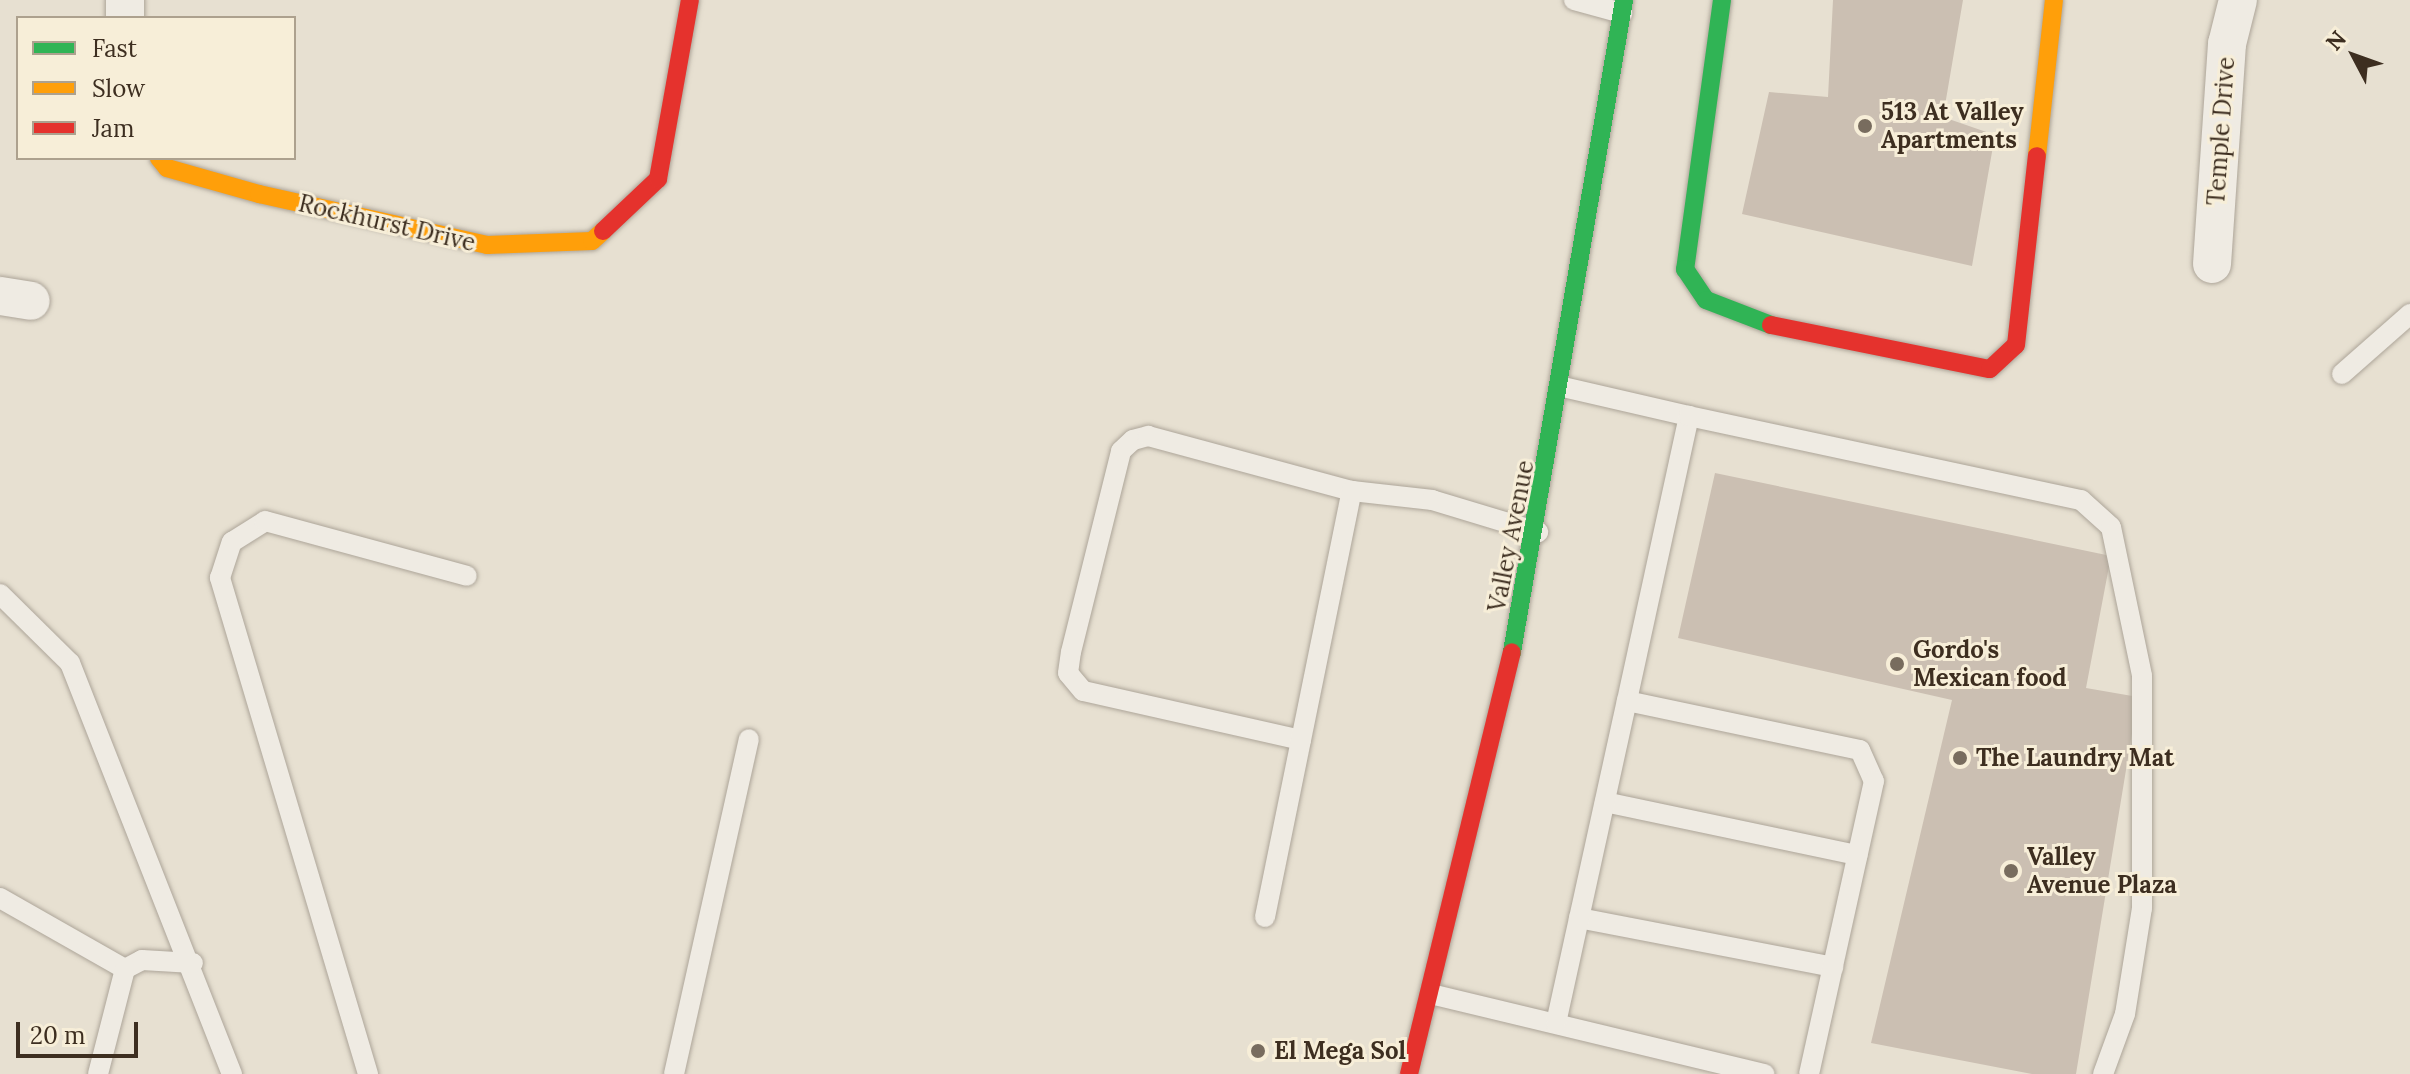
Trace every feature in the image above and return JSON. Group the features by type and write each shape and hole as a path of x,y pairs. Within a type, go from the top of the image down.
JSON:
{"street":[{"name":"Rockhurst Drive","path":"161,160 167,168 259,194 487,245 592,241 658,179 690,0"},
{"path":"1722,0 1685,269 1706,300 1756,322 1990,369 2016,345 2054,0"},
{"name":"Temple Drive","path":"2212,264 2227,44 2238,0"},
{"name":"Valley Avenue","path":"1409,1074 1431,994 1538,532 1623,6"}],"lane":[{"path":"1574,0 1623,6"},
{"path":"2342,374 2410,314"},
{"path":"1563,387 2081,500 2111,527 2142,676 2142,908 2125,1014 2103,1074"},
{"path":"1556,1023 1689,416"},
{"path":"1301,740 1083,691 1068,673 1121,451 1133,440 1148,436 1352,491 1432,500 1538,532"},
{"path":"1265,917 1352,491"},
{"path":"368,1074 220,578 232,542 265,521 467,576"},
{"path":"0,594 70,663 193,963 232,1074"},
{"path":"1627,701 1860,750 1874,781 1809,1074"},
{"path":"674,1074 749,739"},
{"path":"1605,802 1857,855"},
{"path":"0,898 125,969"},
{"path":"1579,918 1833,967"},
{"path":"98,1074 125,969 142,960 193,963"},
{"path":"1431,994 1765,1074"}],"building":[{"name":"513 At Valley Apartments","path":"1833,0 1963,0 1943,117 1995,135 1972,266 1742,214 1769,92 1828,97"},
{"name":"Valley Avenue Plaza","path":"1715,473 2111,556 2086,688 2138,697 2076,1074 2032,1074 1871,1043 1952,700 1678,638"}],"traffic: fast":[{"path":"1512,652 1624,0"},
{"path":"1722,0 1685,269 1706,300 1771,325"}],"traffic: slow":[{"path":"2037,156 2054,0"},
{"path":"161,160 167,168 259,194 487,245 592,241 603,231"}],"traffic: jam":[{"path":"603,231 658,179 690,0"},
{"path":"1771,325 1990,369 2016,345 2037,156"},
{"path":"1409,1074 1512,652"}],"place":[{"name":"513 At Valley Apartments","path":"1865,126"},
{"name":"Gordo's Mexican food","path":"1897,664"},
{"name":"The Laundry Mat","path":"1960,758"},
{"name":"Valley Avenue Plaza","path":"2011,871"},
{"name":"El Mega Sol","path":"1258,1051"}]}
